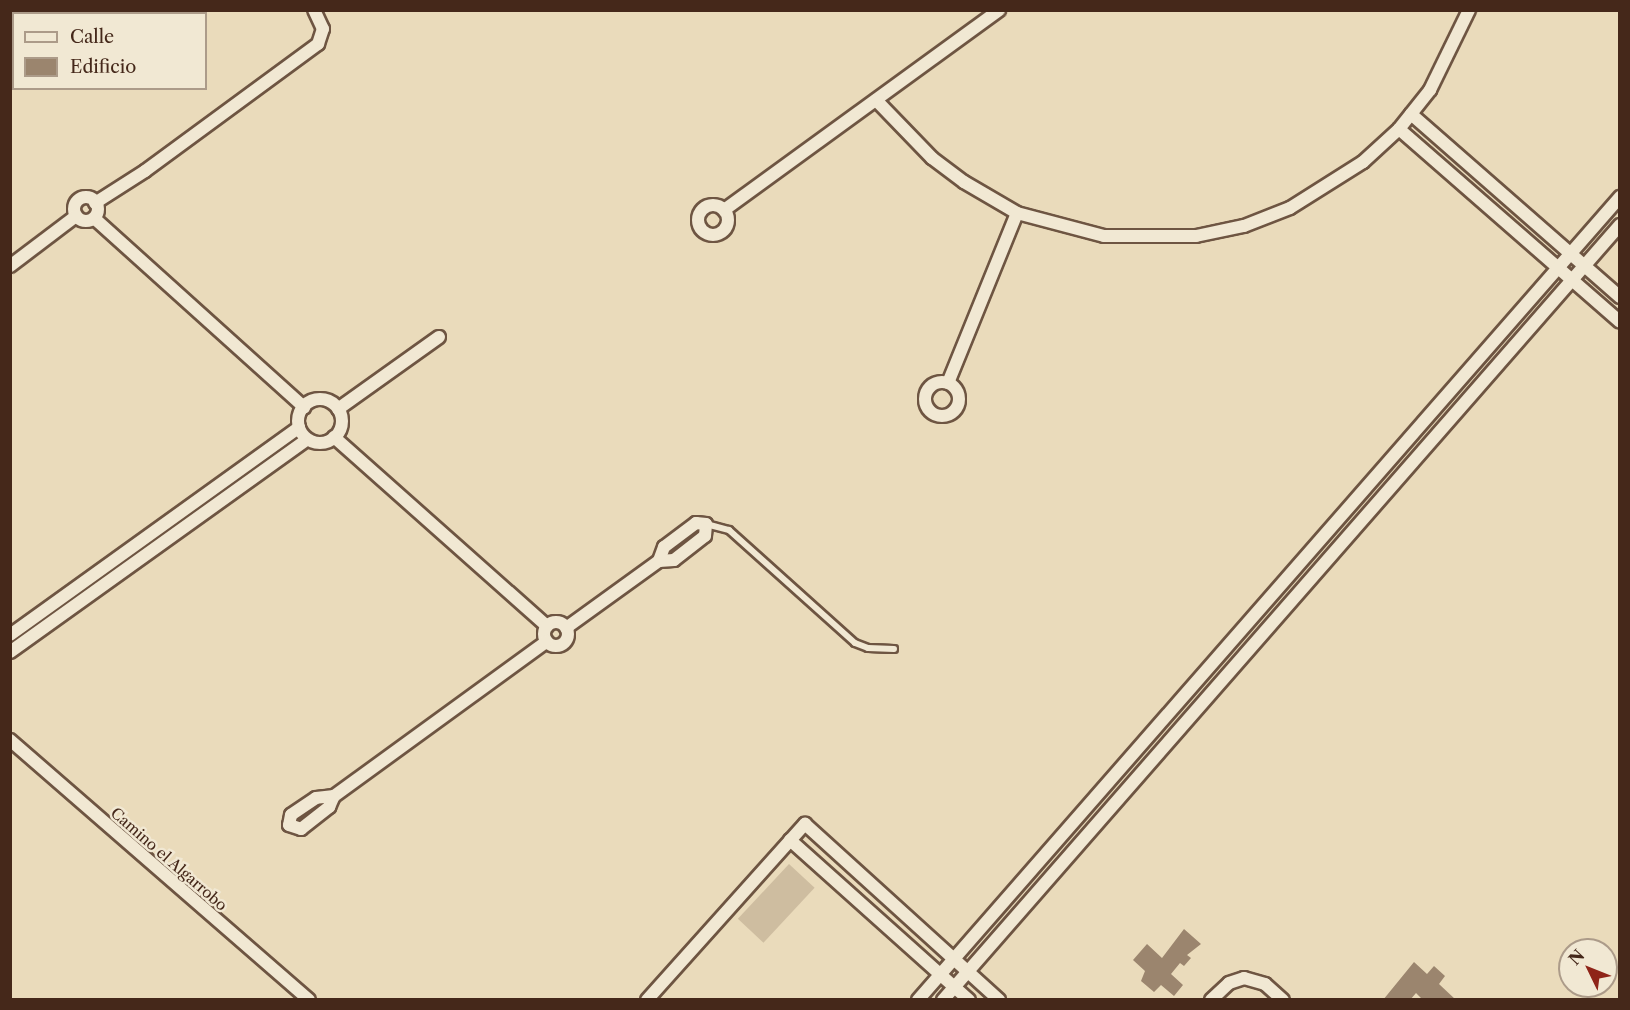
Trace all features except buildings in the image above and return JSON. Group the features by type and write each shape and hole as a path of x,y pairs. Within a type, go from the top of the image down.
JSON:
{"street":[{"path":"95,202 146,171 318,44 323,29 314,10"},
{"path":"724,210 999,10"},
{"path":"876,100 903,132 940,165 1017,213 1104,236 1171,238 1220,232 1267,218 1311,197 1363,162 1399,129 1430,90 1469,10"},
{"path":"1411,114 1620,297"},
{"path":"1399,129 1620,322"},
{"path":"918,999 1215,663 1620,197"},
{"path":"10,266 76,216 78,200 86,198 95,202"},
{"path":"94,218 95,202"},
{"path":"948,383 1017,213"},
{"path":"76,216 86,221 94,218"},
{"path":"94,218 304,406"},
{"path":"943,999 1620,225"},
{"path":"338,409 439,337"},
{"path":"304,406 321,400 338,409"},
{"path":"10,635 299,427 304,406"},
{"path":"299,427 307,439 321,443 334,437 341,424 338,409"},
{"path":"334,437 547,626 547,641"},
{"path":"10,652 307,439"},
{"path":"547,641 554,645 562,643 566,628 659,561 674,560 702,539 706,524"},
{"path":"547,626 557,622 566,628"},
{"path":"334,796 547,641"},
{"name":"Camino el Algarrobo","path":"10,740 309,999"},
{"path":"647,999 805,824 999,999"},
{"path":"790,840 969,999"},
{"path":"1211,999 1229,983 1245,978 1265,984 1283,999"}],"lane":[{"path":"706,524 729,530 855,643 868,648 894,649"}],"shaded area":[{"path":"789,864 815,888 763,943 738,919"}]}
